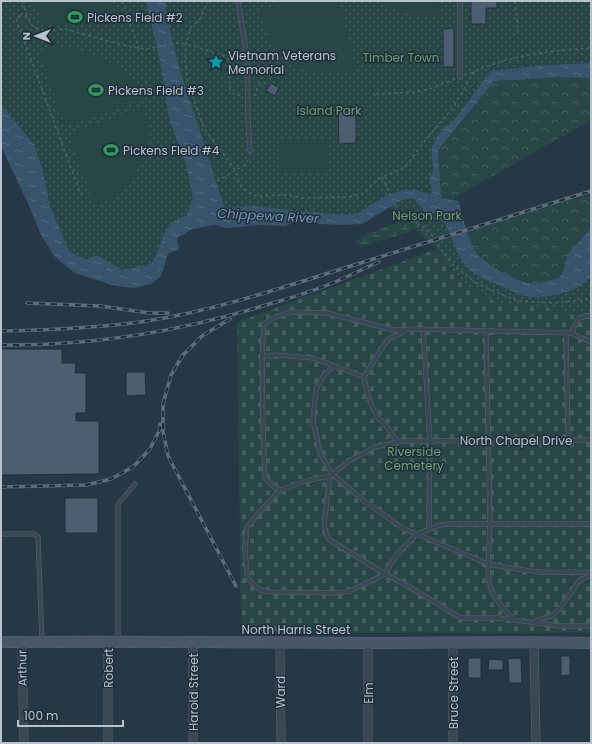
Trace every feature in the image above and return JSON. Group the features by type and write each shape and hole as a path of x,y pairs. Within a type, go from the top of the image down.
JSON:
{"street":[{"name":"North Harris Street","path":"1,642 113,641 453,643 534,641 591,643"},
{"name":"Robert","path":"108,743 113,641"},
{"path":"534,641 536,743"},
{"name":"Arthur","path":"22,642 24,743"},
{"name":"Harold Street","path":"193,642 193,743"},
{"name":"Ward","path":"280,642 280,743"},
{"name":"Elm","path":"368,643 368,743"},
{"name":"Bruce Street","path":"453,643 453,743"}],"lane":[{"path":"238,1 247,56 250,151"},
{"path":"460,1 460,77"},
{"path":"280,490 273,486 266,478 263,423 262,357 264,324 275,317 292,312 327,313 394,330 571,332 591,342"},
{"path":"571,332 579,318 591,315"},
{"path":"398,442 383,422 378,418 368,396 364,377 379,352 389,339 407,330"},
{"path":"423,330 430,441 429,529"},
{"path":"486,331 489,440 489,580 494,597 514,620"},
{"path":"566,332 568,440"},
{"path":"262,357 277,355 298,356 320,360 364,377"},
{"path":"334,366 324,375 316,389 313,420 320,453 331,475 382,516 404,529 488,564 516,570 541,572 582,572 591,574"},
{"name":"North Chapel Drive","path":"331,475 349,461 375,446 398,442 591,440"},
{"path":"331,475 309,480 280,490 247,527 245,549 247,573 249,580 260,590 271,592 336,593 350,591 385,574 397,554 417,534 429,529 451,524 591,524"},
{"path":"331,475 324,525 328,539 385,574 461,618 498,618 559,626 591,626"},
{"path":"113,641 118,504 135,484"},
{"path":"1,534 34,534 38,537 42,641"},
{"path":"533,622 551,616 558,611 580,580 591,574"}],"path":[{"path":"22,1 27,16 33,27 50,30 69,30 86,36 139,49 176,43 186,44 225,56"},
{"path":"122,1 139,49"},
{"path":"208,1 200,19 191,26 186,44 185,62 188,83 204,128 236,171 239,183 244,190 256,196 285,195 302,198 348,197 364,194 374,183 400,170 408,164 419,148 454,106 475,70"},
{"path":"515,1 518,33"},
{"path":"18,16 27,16"},
{"path":"16,19 81,195"},
{"path":"376,94 426,90 475,70 511,58 565,50 591,48"},
{"path":"217,181 246,165 249,159 250,151"},
{"path":"382,178 397,209 404,216 423,227 431,234 445,256 453,265 476,283 519,301 553,303 591,299"}],"green space":[{"path":"1,1 591,1 591,67 436,179 471,258 591,254 591,316 495,302 461,282 437,249 386,205 357,222 257,213 175,228 154,275 133,282 65,252 1,120"},
{"name":"Pickens Field #2","path":"37,1 111,1 109,26 45,23 37,11"},
{"path":"303,1 339,1 356,71 338,74 306,70 292,64 281,55 272,43 264,28 259,10"},
{"path":"381,1 439,1 441,17 425,17 409,14 394,9"},
{"name":"Pickens Field #3","path":"55,48 76,50 110,61 128,74 135,82 143,99 72,125 63,121 39,51"},
{"path":"591,67 591,120 442,205 438,199 435,149 492,75"},
{"name":"Pickens FIeld #4","path":"141,107 148,119 150,140 143,159 134,177 123,190 108,201 94,204 71,140 73,133"},
{"path":"328,139 329,172 278,173 278,140"},
{"path":"591,194 591,254 569,288 530,290 501,280 458,233"},
{"path":"422,207 425,215 415,229 358,247 355,243 361,236 418,215"},
{"name":"Riverside Cemetery","path":"437,249 461,282 495,302 551,308 591,316 591,633 241,633 237,322"}],"water":[{"name":"Chippewa River","path":"146,1 165,1 171,36 180,70 225,208 256,206 346,215 358,213 388,195 403,190 416,190 431,195 432,191 429,178 434,170 432,146 445,126 455,119 491,71 548,65 591,63 591,78 561,77 494,81 438,150 441,198 459,202 471,242 476,252 486,262 503,273 529,283 538,284 559,278 564,269 567,255 591,228 591,275 585,283 571,291 560,294 536,297 518,294 482,278 471,271 458,254 442,220 430,211 425,215 422,207 413,198 402,200 362,224 320,224 301,220 285,226 260,225 227,228 214,225 193,229 177,238 179,249 168,254 161,276 151,284 134,288 116,286 75,273 55,257 41,235 1,146 1,105 34,144 42,168 50,206 69,251 86,260 97,255 122,270 151,264 170,224 187,215 193,198 187,167 169,119 161,65"}],"building":[{"path":"471,1 497,1 497,8 486,8 486,24 471,24"},
{"path":"454,28 454,67 443,67 443,29"},
{"path":"271,83 279,88 275,96 266,91"},
{"path":"356,110 356,143 339,144 338,111"},
{"path":"1,349 62,349 62,363 76,363 75,373 86,373 86,413 76,413 76,421 99,421 99,474 1,475"},
{"path":"126,372 145,372 146,395 126,396"},
{"path":"65,498 98,498 98,533 65,533"},
{"path":"561,656 570,656 570,675 561,676"},
{"path":"468,658 481,658 481,678 468,678"},
{"path":"521,658 522,683 509,683 508,659"},
{"path":"489,659 503,660 503,670 488,670"}],"railway":[{"path":"1,331 93,327 147,321 199,311 275,290 591,191"},
{"path":"1,345 35,345 103,340 204,322 237,314 311,291 341,280 379,262"},
{"path":"27,303 100,306 149,313 168,313"},
{"path":"230,319 202,336 183,355 171,375 163,404 163,431 168,456 236,586"},
{"path":"1,487 86,485 111,479 133,467 150,449 160,429 160,424"}],"place":[{"name":"Pickens Field #2","path":"75,17"},
{"name":"Vietnam Veterans Memorial","path":"216,62"},
{"name":"Pickens Field #3","path":"96,90"},
{"name":"Pickens FIeld #4","path":"111,150"}],"park label":[{"name":"Timber Town","path":"401,57"},
{"name":"Island Park","path":"329,110"},
{"name":"Nelson Park","path":"427,215"}]}
